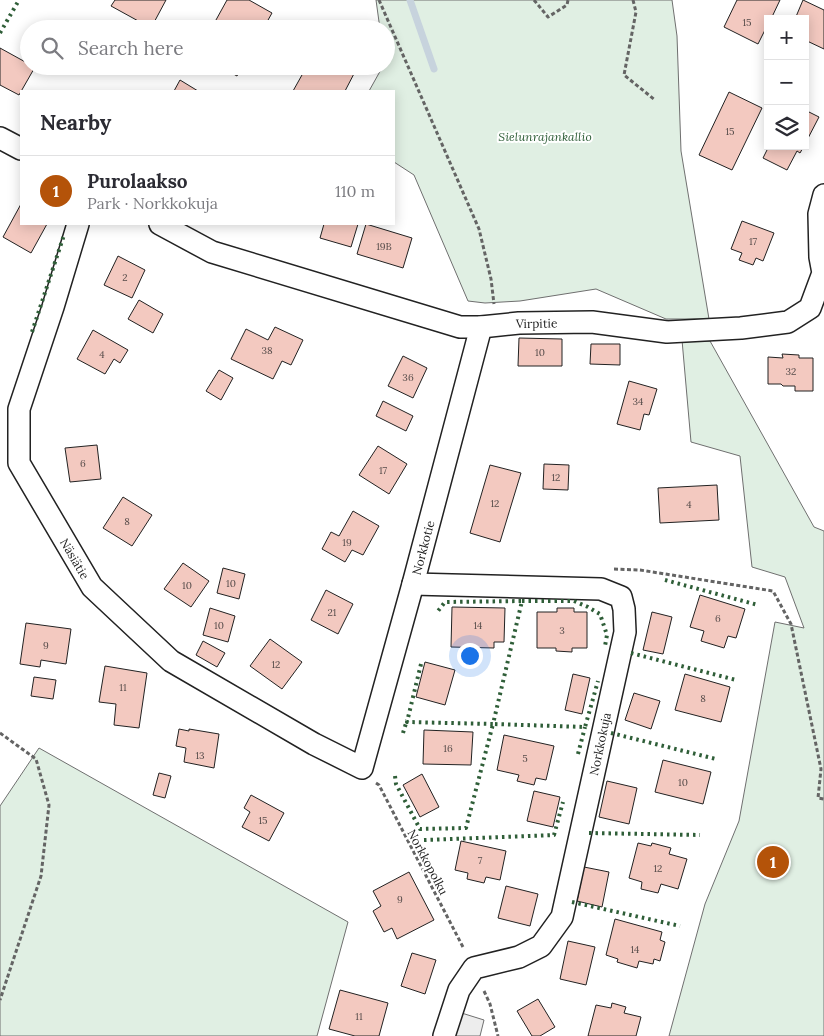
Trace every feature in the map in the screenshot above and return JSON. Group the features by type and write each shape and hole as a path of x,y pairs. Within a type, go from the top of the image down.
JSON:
{"street":[{"path":"0,138 20,148"},
{"name":"Virpitie","path":"162,225 212,252 460,327 592,322 667,332 741,328 788,322 810,308 823,273 820,257 819,214 824,194"},
{"name":"Näsiätie","path":"78,225 53,307 18,409 19,463 92,587 171,661 314,744 362,768"},
{"name":"Norkkotie","path":"362,768 488,326"},
{"name":"Norkkokuja","path":"413,584 601,589 621,597 624,609 625,632 562,917 541,946 520,957 474,968"},
{"path":"444,1036 459,990 474,968"}],"path":[{"path":"379,0 388,20"},
{"path":"534,0 548,17 567,5 568,0"},
{"path":"634,0 636,12 624,76 655,100"},
{"path":"395,37 479,230 491,278 488,326"},
{"path":"640,570 773,591 791,624 821,769 818,798 824,799"},
{"path":"0,733 36,759 49,805 41,876 0,1000"},
{"name":"Norkkopolku","path":"362,768 378,785 474,968 490,1004 498,1036"}],"green space":[{"name":"Sielunrajankallio","path":"376,0 672,0 677,36 681,151 709,319 666,319 596,289 520,301 485,303 468,301 414,175 395,163 395,90 370,90 378,75 395,75 395,20 379,20"},
{"path":"682,340 710,341 814,527 824,531 824,1036 669,1036 705,904 739,821 775,622 804,628 785,577 752,567 740,456 691,442"},
{"path":"39,748 348,922 317,1036 0,1036 0,806"}],"shaded area":[{"path":"452,1010 484,1020 480,1036 444,1036"}],"building":[{"path":"115,0 166,0 155,20 136,20 111,6"},
{"path":"227,0 249,0 272,13 268,20 216,20"},
{"path":"737,0 780,0 773,15 764,15 764,32 758,44 724,27"},
{"path":"803,0 824,10 824,49 809,42 809,15 797,15"},
{"path":"0,48 20,59 20,75 30,75 22,90 20,90 19,95 0,85"},
{"path":"302,75 353,75 346,90 294,90"},
{"path":"180,80 196,90 175,90"},
{"path":"729,92 762,108 732,170 699,155"},
{"path":"809,112 819,117 809,136"},
{"path":"767,150 802,150 800,153 797,151 787,170 763,158"},
{"path":"20,206 20,225 46,225 31,253 3,237"},
{"path":"742,221 774,233 763,261 756,258 753,265 739,260 742,253 731,249"},
{"path":"324,225 358,225 351,247 320,238"},
{"path":"366,225 412,238 403,268 357,254"},
{"path":"118,256 145,270 132,298 104,285"},
{"path":"139,300 163,314 153,333 128,319"},
{"path":"275,327 303,340 291,365 282,361 273,379 231,359 246,329 268,340"},
{"path":"93,330 128,350 120,363 114,359 105,374 77,359"},
{"path":"519,338 562,339 562,366 518,366"},
{"path":"591,344 620,344 620,365 590,364"},
{"path":"782,354 799,355 799,358 813,358 813,391 795,391 795,386 768,384 768,357 783,358"},
{"path":"403,356 427,368 413,398 388,386"},
{"path":"219,370 233,378 221,400 206,391"},
{"path":"629,381 657,389 649,415 644,414 640,430 617,424"},
{"path":"383,401 413,416 406,431 376,416"},
{"path":"97,445 101,479 70,482 65,448"},
{"path":"378,446 407,464 389,494 359,475"},
{"path":"544,464 569,465 568,490 543,489"},
{"path":"490,465 521,473 500,542 470,533"},
{"path":"717,485 719,520 660,523 658,488"},
{"path":"123,497 152,515 132,546 103,528"},
{"path":"353,511 379,526 363,555 352,550 345,562 322,549 331,532 339,536"},
{"path":"183,563 209,581 191,607 164,589"},
{"path":"223,568 245,574 239,599 217,593"},
{"path":"326,590 353,604 338,634 311,620"},
{"path":"700,595 745,609 736,638 728,636 724,648 701,641 704,631 690,627"},
{"path":"452,607 505,608 504,642 494,642 494,648 451,647"},
{"path":"210,608 235,616 228,642 203,635"},
{"path":"557,608 574,608 574,612 587,612 587,648 572,648 572,652 556,651 556,648 537,648 537,612 557,612"},
{"path":"652,612 672,617 663,654 643,650"},
{"path":"26,623 71,629 66,664 41,660 40,667 20,664"},
{"path":"270,639 302,662 282,689 250,666"},
{"path":"203,641 225,653 217,667 196,655"},
{"path":"425,662 455,670 445,705 416,697"},
{"path":"105,666 147,673 139,728 114,725 116,704 99,702"},
{"path":"573,674 590,678 582,714 565,710"},
{"path":"685,674 730,687 721,722 675,710"},
{"path":"34,677 56,680 53,699 31,696"},
{"path":"634,693 660,701 651,729 625,720"},
{"path":"179,729 219,734 214,768 184,762 186,748 176,746"},
{"path":"424,730 473,732 471,765 423,764"},
{"path":"504,735 554,746 546,780 536,778 534,785 517,781 519,775 497,770"},
{"path":"663,760 711,772 703,804 655,792"},
{"path":"159,773 171,776 165,798 153,795"},
{"path":"422,774 439,807 420,817 403,785"},
{"path":"607,781 637,788 629,824 599,817"},
{"path":"534,791 560,797 553,827 527,821"},
{"path":"251,795 284,813 269,841 242,827 250,812 244,808"},
{"path":"461,841 506,851 500,880 486,877 484,883 467,879 468,873 455,870"},
{"path":"638,843 651,846 652,843 671,848 669,854 687,859 678,889 661,884 658,893 641,889 642,882 629,878"},
{"path":"584,867 609,872 602,907 577,901"},
{"path":"409,872 434,920 397,939 392,928 384,932 373,911 381,906 373,891"},
{"path":"506,886 538,894 530,926 498,918"},
{"path":"615,919 662,932 660,940 665,942 660,961 654,959 653,964 639,961 637,968 617,962 618,959 606,955"},
{"path":"568,941 595,947 586,985 560,979"},
{"path":"412,953 436,960 425,994 401,986"},
{"path":"340,990 388,1003 379,1036 355,1036 329,1029"},
{"path":"538,999 555,1027 540,1036 532,1036 517,1011"},
{"path":"612,1003 626,1007 624,1013 641,1017 636,1036 588,1036 596,1005 611,1008"}],"waterway":[{"path":"410,0 434,69"}],"hedge":[{"path":"0,33 19,0"},
{"path":"32,332 64,235"},
{"path":"665,580 758,605"},
{"path":"522,601 574,601 588,607 600,614 607,635 605,646"},
{"path":"421,664 407,722 493,724 522,601 445,602 438,611"},
{"path":"631,653 736,680"},
{"path":"395,776 396,784 420,829 466,828 493,724 585,727 598,681"},
{"path":"403,733 407,720"},
{"path":"578,754 585,727"},
{"path":"611,733 716,759"},
{"path":"424,840 554,835 563,802"},
{"path":"589,833 700,835"},
{"path":"572,902 680,926"}],"place":[{"name":"Purolaakso","path":"773,862"}]}
